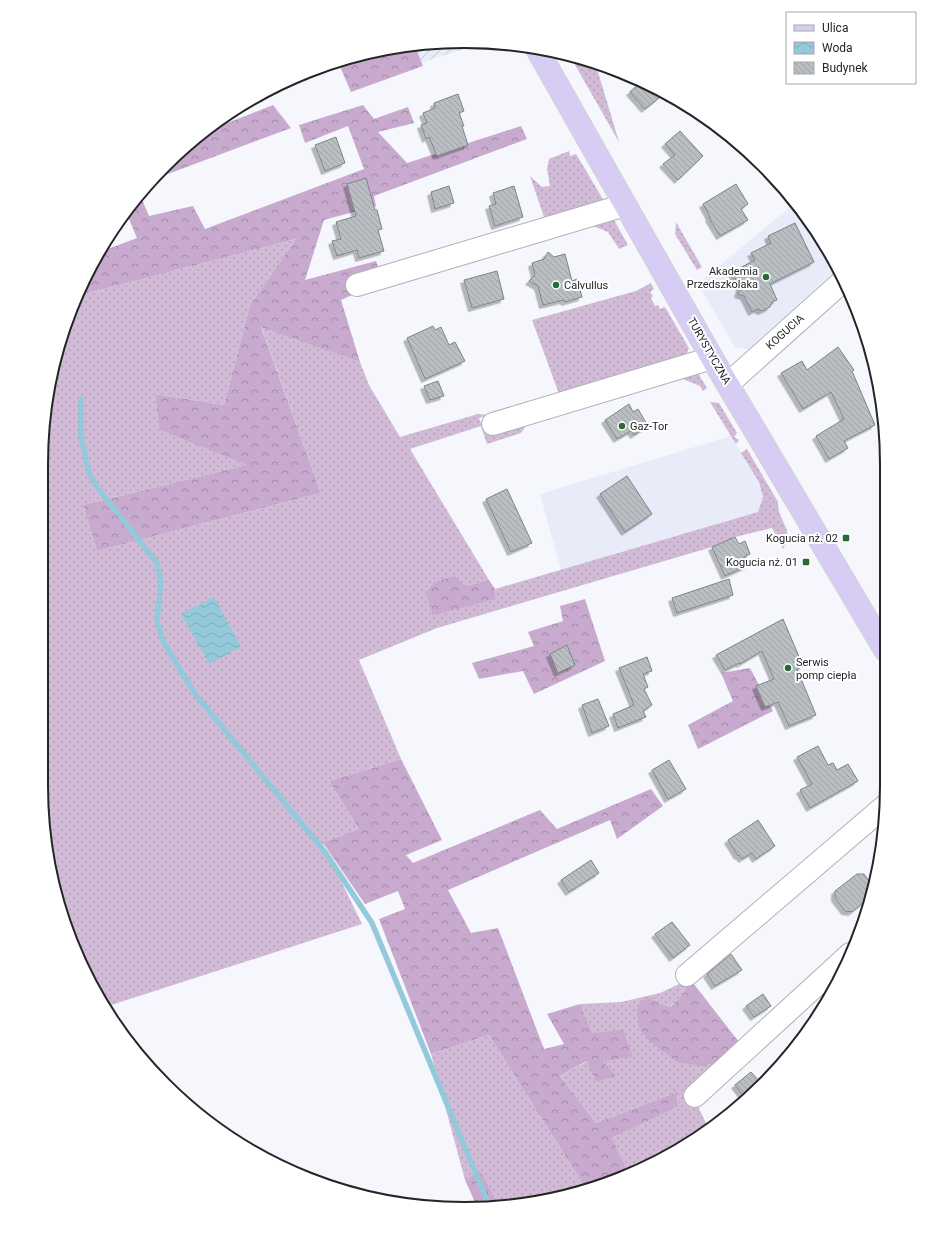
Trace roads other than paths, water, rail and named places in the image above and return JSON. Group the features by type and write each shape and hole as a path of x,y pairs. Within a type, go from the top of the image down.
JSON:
{"main road":[{"name":"TURYSTYCZNA","path":"541,55 712,358 880,642"}],"street":[{"path":"357,285 625,205"},
{"name":"KOGUCIA","path":"728,384 839,284"},
{"path":"493,424 712,358"},
{"path":"687,975 879,811"},
{"path":"695,1096 840,963"}],"water":[{"path":"214,597 241,647 209,664 181,614"}],"waterway":[{"path":"81,399 81,437 89,473 97,487 157,563 161,581 157,621 163,641 200,700 325,852 372,923 487,1201"}],"place":[{"name":"Akademia Przedszkolaka","path":"766,277"},
{"name":"Calvullus","path":"556,285"},
{"name":"Gaz-Tor","path":"622,426"},
{"name":"Kogucia nż. 02","path":"846,538"},
{"name":"Kogucia nż. 01","path":"806,562"},
{"name":"Serwis pomp ciepła","path":"788,668"}]}
